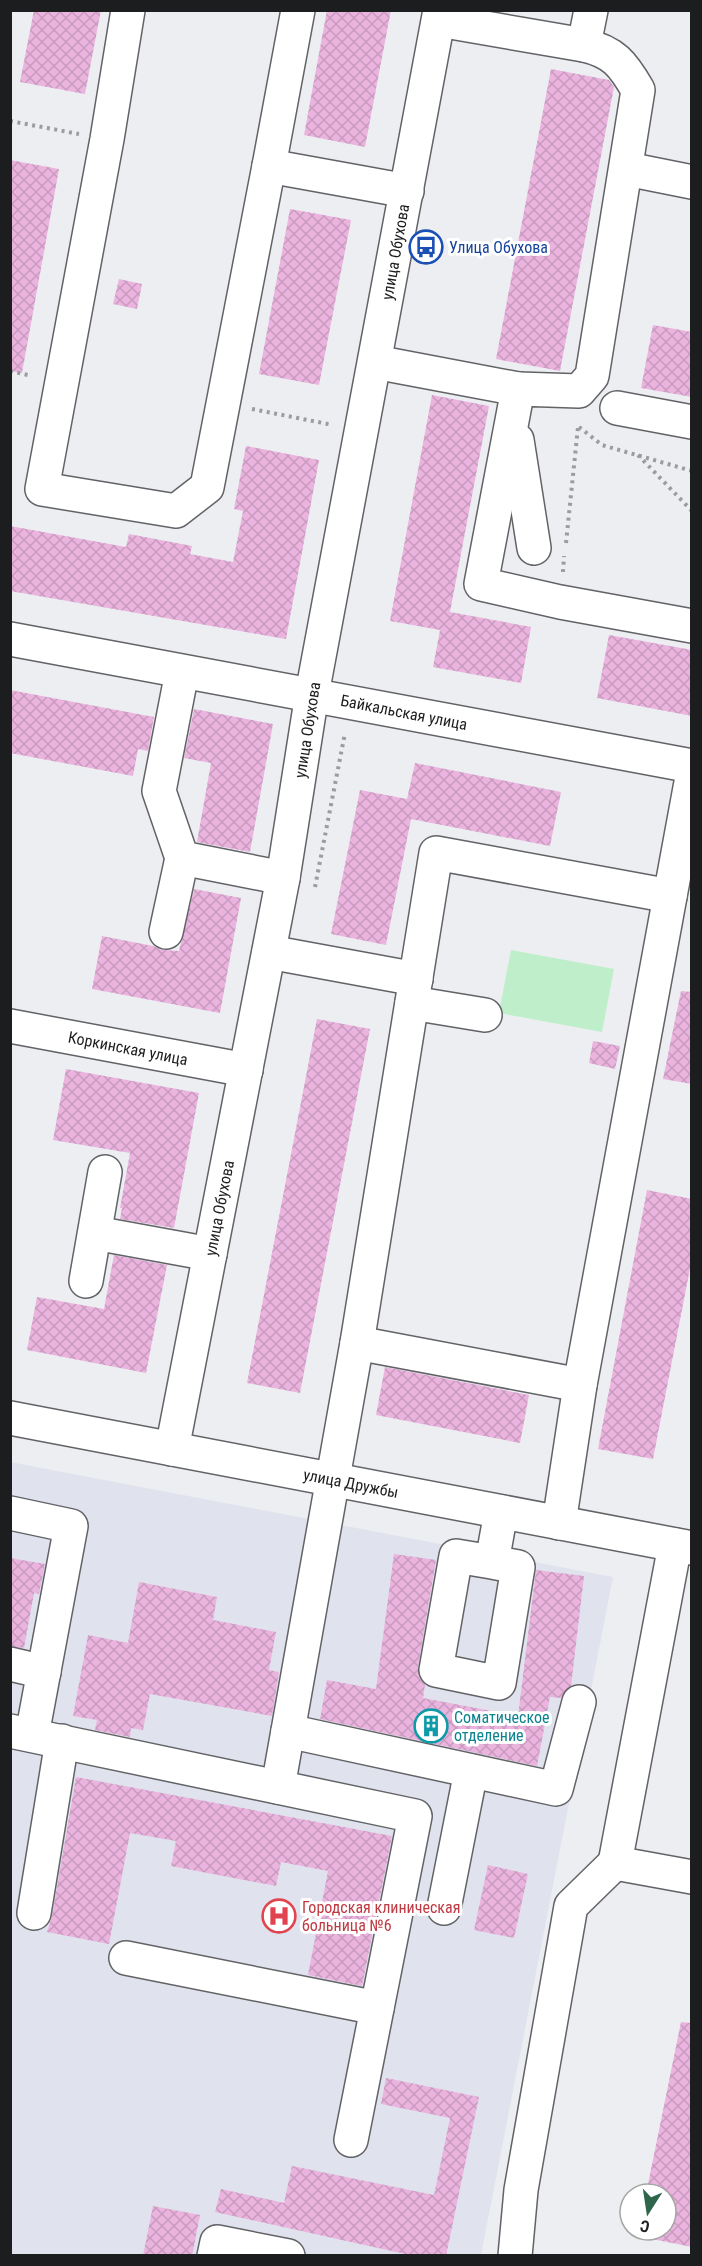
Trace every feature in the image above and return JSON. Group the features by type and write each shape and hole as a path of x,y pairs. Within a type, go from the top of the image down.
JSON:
{"street":[{"path":"128,10 107,139 42,489 176,511 207,487 298,10"},
{"path":"584,45 591,10"},
{"path":"375,362 516,402 579,391 592,376 638,90 624,67 605,50 440,15"},
{"name":"улица Обухова","path":"172,1449 283,878 312,694 440,15"},
{"path":"268,166 406,191"},
{"path":"627,169 692,182"},
{"path":"516,402 534,548"},
{"path":"516,402 481,584 560,602 692,626"},
{"path":"617,408 692,422"},
{"name":"Байкальская улица","path":"10,639 692,766"},
{"path":"166,932 182,858 159,791 182,672"},
{"path":"559,1523 580,1385 692,777"},
{"path":"278,1787 334,1480 436,853 670,896"},
{"path":"182,858 283,878"},
{"path":"269,952 414,991 485,1015"},
{"name":"Коркинская улица","path":"10,1026 246,1070"},
{"path":"86,1281 105,1172"},
{"path":"94,1233 210,1254"},
{"path":"357,1343 580,1385"},
{"name":"улица Дружбы","path":"10,1418 683,1547"},
{"path":"492,1562 501,1512"},
{"path":"10,1513 71,1526 44,1672 35,1736 34,1913"},
{"path":"515,2256 521,2190 571,1906 615,1863 683,1547"},
{"path":"10,1664 44,1672"},
{"path":"288,1731 556,1789 579,1702"},
{"path":"35,1736 415,1816 351,2140"},
{"path":"444,1908 471,1770"},
{"path":"615,1863 692,1877"},
{"path":"126,1958 377,2008"},
{"path":"214,2256 217,2242 288,2256"}],"path":[{"path":"10,121 107,139"},
{"path":"560,602 578,427 579,391"},
{"path":"222,403 363,431"},
{"path":"578,427 602,445 692,471"},
{"path":"637,455 692,511"},
{"path":"315,889 353,702"}],"shaded area":[{"name":"Городская клиническая больница №6","path":"10,1462 613,1577 481,2255 11,2255"}],"green space":[{"path":"511,950 614,969 602,1032 499,1013"}],"building":[{"path":"34,10 101,10 85,94 20,82"},
{"path":"327,10 391,10 365,147 304,135"},
{"path":"551,69 609,80 614,87 560,371 496,359"},
{"path":"10,160 59,169 22,373 10,371"},
{"path":"290,209 351,220 319,385 259,374"},
{"path":"119,279 142,284 137,309 113,304"},
{"path":"653,325 692,332 692,397 641,388"},
{"path":"432,395 489,406 450,612 531,627 521,683 433,667 440,630 390,621"},
{"path":"246,446 319,460 286,639 10,591 10,526 126,547 129,534 192,546 190,554 233,562 243,511 234,509"},
{"path":"609,635 692,650 692,716 597,698"},
{"path":"10,690 154,717 148,751 138,749 133,776 10,753"},
{"path":"194,709 273,724 250,852 197,842 211,763 184,758"},
{"path":"415,763 561,792 550,846 411,819 386,945 331,934 360,790 407,799"},
{"path":"194,889 241,898 220,1013 92,989 102,936 163,950 179,951"},
{"path":"681,991 692,992 692,1084 663,1079"},
{"path":"317,1019 370,1029 300,1393 247,1383"},
{"path":"593,1041 620,1046 615,1069 589,1063"},
{"path":"66,1069 199,1093 174,1228 120,1219 130,1153 53,1140"},
{"path":"647,1190 692,1199 692,1258 653,1459 598,1449"},
{"path":"114,1255 167,1265 146,1373 27,1350 37,1297 104,1309"},
{"path":"385,1367 529,1395 520,1443 376,1415"},
{"path":"394,1554 436,1560 418,1667 419,1677 425,1685 423,1698 518,1716 536,1570 584,1576 571,1686 561,1698 550,1697 537,1766 320,1719 327,1680 376,1689"},
{"path":"10,1558 45,1564 39,1594 34,1593 24,1648 10,1646"},
{"path":"139,1582 217,1597 213,1620 276,1632 269,1670 279,1672 272,1716 150,1694 143,1730 131,1728 130,1737 95,1730 97,1720 73,1716 88,1635 128,1643"},
{"path":"76,1777 392,1836 362,1986 308,1975 328,1871 281,1862 276,1886 171,1866 176,1841 130,1833 109,1944 47,1932 52,1916"},
{"path":"488,1865 528,1874 514,1938 474,1930"},
{"path":"681,2022 692,2023 692,2247 667,2242 678,2242 678,2182 648,2182"},
{"path":"386,2078 479,2097 446,2256 414,2256 215,2212 221,2189 284,2203 292,2166 434,2195 450,2118 381,2104"},
{"path":"153,2206 200,2215 192,2256 143,2256"}],"place":[{"name":"Улица Обухова","path":"426,247"},
{"name":"Соматическое отделение","path":"431,1726"},
{"name":"Городская клиническая больница №6","path":"279,1916"}]}
